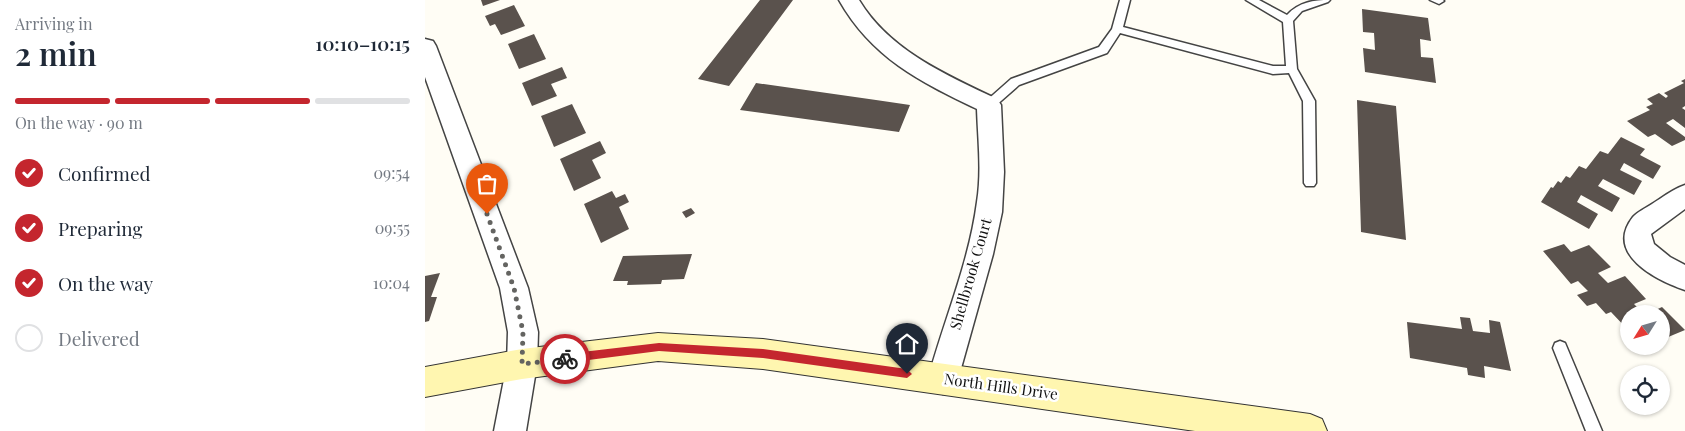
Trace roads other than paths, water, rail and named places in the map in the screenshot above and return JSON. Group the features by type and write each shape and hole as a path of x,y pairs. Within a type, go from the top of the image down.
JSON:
{"main road":[{"name":"North Hills Drive","path":"425,382 522,364 659,347 763,354 1310,431"}],"street":[{"path":"849,0 862,22 897,54 954,88 989,105"},
{"path":"425,46 430,77 514,288 523,332 522,364 510,431"},
{"name":"Shellbrook Court","path":"943,379 977,262 989,213 992,184 989,105"},
{"path":"1685,195 1643,224 1638,234 1639,247 1652,261 1670,273 1685,278"}],"lane":[{"path":"989,105 1015,82 1103,50 1117,29 1125,0"},
{"path":"1251,0 1288,20"},
{"path":"1310,182 1309,101 1292,69 1288,20 1298,9 1325,0"},
{"path":"1435,0 1439,1"},
{"path":"1117,29 1273,70 1292,69"},
{"path":"1560,348 1594,431"}]}
